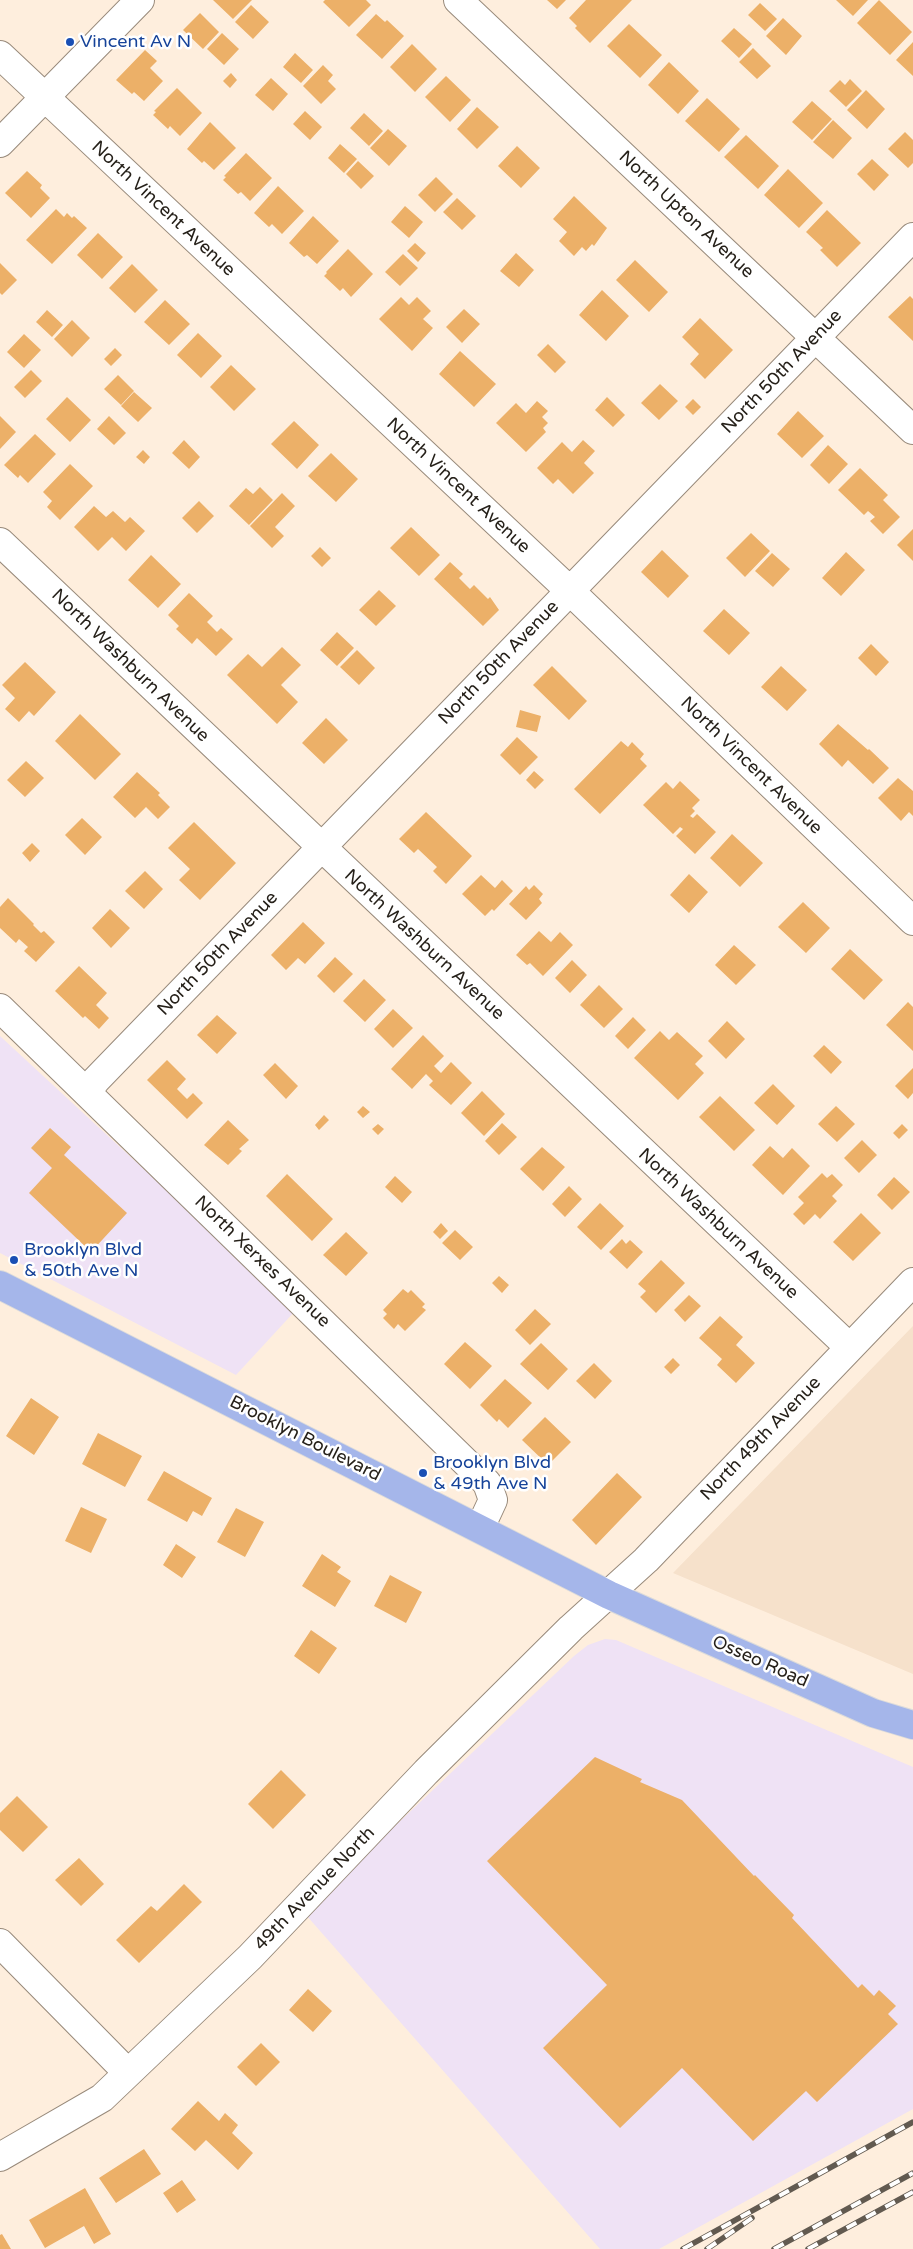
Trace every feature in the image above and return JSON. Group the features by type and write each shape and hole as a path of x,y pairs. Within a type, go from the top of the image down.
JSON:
{"main road":[{"name":"Brooklyn Boulevard","path":"0,1285 609,1594"},
{"name":"Osseo Road","path":"609,1594 873,1713 913,1725"}],"street":[{"path":"0,143 140,0"},
{"name":"North Upton Avenue","path":"458,0 913,430"},
{"name":"North Vincent Avenue","path":"0,55 569,590 913,921"},
{"name":"North 50th Avenue","path":"88,1091 96,1080 913,236"},
{"name":"North Washburn Avenue","path":"0,542 849,1347"},
{"name":"North Xerxes Avenue","path":"0,1008 88,1091 488,1483 492,1500 480,1528"},
{"name":"North 49th Avenue","path":"609,1594 659,1546 913,1282"},
{"name":"49th Avenue North","path":"0,2157 102,2098 250,1956 426,1772 571,1628 609,1594"},
{"path":"0,1944 127,2072"}],"shaded area":[{"path":"0,1036 296,1310 236,1375 0,1253"},
{"path":"913,1326 913,1674 673,1573"},
{"path":"605,1639 616,1640 913,1767 913,2109 659,2249 600,2249 306,1915 375,1845 574,1656 588,1645"}],"building":[{"path":"213,0 252,0 233,19"},
{"path":"325,0 366,0 371,5 349,27 323,2"},
{"path":"547,0 566,0 557,9"},
{"path":"586,0 632,0 590,43 575,28 577,26 569,18"},
{"path":"836,0 868,0 853,16"},
{"path":"879,0 912,32 890,55 857,23"},
{"path":"760,3 777,19 765,31 748,15"},
{"path":"251,5 269,22 253,39 235,22"},
{"path":"200,13 219,32 203,49 183,30"},
{"path":"376,14 385,22 387,20 404,36 382,59 356,35"},
{"path":"783,18 802,36 786,55 766,36"},
{"path":"629,24 662,55 640,78 607,46"},
{"path":"734,28 752,44 739,58 721,41"},
{"path":"222,33 239,49 224,65 207,49"},
{"path":"913,42 913,76 896,60"},
{"path":"412,44 437,69 415,92 390,67"},
{"path":"753,48 771,66 757,79 739,62"},
{"path":"145,50 157,61 150,68 163,81 144,101 134,92 132,94 116,80"},
{"path":"295,53 313,70 301,83 283,67"},
{"path":"669,62 699,91 678,114 648,85"},
{"path":"323,65 333,75 328,81 336,89 321,104 303,86"},
{"path":"231,73 237,80 230,88 223,81"},
{"path":"446,76 471,100 450,122 425,97"},
{"path":"271,78 288,94 273,111 255,95"},
{"path":"850,79 862,91 846,107 829,91 840,80 845,85"},
{"path":"177,88 202,113 180,136 170,126 168,129 153,115 156,112 154,111"},
{"path":"866,90 885,109 867,129 847,110"},
{"path":"707,98 740,129 719,152 685,121"},
{"path":"812,101 832,119 812,140 792,122"},
{"path":"477,107 499,127 477,149 457,129"},
{"path":"305,111 322,127 310,140 293,124"},
{"path":"364,113 383,131 369,146 350,128"},
{"path":"833,120 852,138 833,159 813,142"},
{"path":"210,122 236,148 214,170 204,161 202,163 187,149"},
{"path":"388,129 407,146 389,166 370,148"},
{"path":"905,132 913,140 913,163 908,168 888,149"},
{"path":"746,135 779,166 758,189 724,157"},
{"path":"340,144 357,159 344,173 328,158"},
{"path":"517,146 540,168 521,188 498,166"},
{"path":"246,153 272,178 250,201 241,192 238,194 223,180 226,177 224,176"},
{"path":"872,159 889,175 874,191 857,174"},
{"path":"358,161 374,176 361,189 346,174"},
{"path":"788,169 823,203 799,228 764,195"},
{"path":"27,171 42,185 40,188 50,198 31,218 5,193"},
{"path":"436,177 453,194 435,212 418,195"},
{"path":"278,186 304,211 282,234 272,224 269,227 254,213"},
{"path":"574,196 607,228 594,246 592,244 586,251 582,247 574,256 559,241 567,232 553,219"},
{"path":"457,198 476,216 462,230 443,212"},
{"path":"405,206 423,222 409,238 391,222"},
{"path":"56,209 64,217 67,213 72,218 74,216 87,228 52,264 26,240"},
{"path":"827,210 861,243 837,267 820,250 823,248 806,232"},
{"path":"313,216 339,241 317,264 307,255 304,257 289,243"},
{"path":"98,233 123,257 102,279 77,255"},
{"path":"415,243 426,253 418,262 407,251"},
{"path":"348,249 373,274 351,297 343,288 340,291 324,276"},
{"path":"516,253 534,270 519,287 500,271"},
{"path":"403,254 418,268 400,286 385,272"},
{"path":"635,260 668,292 649,312 616,280"},
{"path":"0,263 17,280 2,295 0,293"},
{"path":"132,264 158,290 135,313 109,288"},
{"path":"602,290 629,316 606,341 579,315"},
{"path":"910,296 913,299 913,341 888,317"},
{"path":"401,297 409,305 417,297 431,311 423,319 433,328 412,351 379,319"},
{"path":"165,300 190,324 169,345 144,322"},
{"path":"464,309 480,324 462,343 446,327"},
{"path":"47,310 63,325 52,337 36,322"},
{"path":"700,318 733,350 705,379 690,364 699,354 682,337"},
{"path":"72,320 90,338 72,357 54,339"},
{"path":"198,333 222,356 201,378 177,355"},
{"path":"24,334 41,350 24,368 7,352"},
{"path":"548,344 566,362 555,373 537,355"},
{"path":"115,348 122,355 111,366 104,359"},
{"path":"460,351 496,384 474,407 439,374"},
{"path":"231,365 256,389 234,411 210,387"},
{"path":"31,370 42,381 25,398 14,387"},
{"path":"118,375 134,391 121,405 104,389"},
{"path":"660,384 678,401 659,420 641,403"},
{"path":"134,392 152,408 138,422 121,406"},
{"path":"67,397 91,420 70,442 46,419"},
{"path":"607,397 625,415 613,427 595,410"},
{"path":"693,399 701,407 693,415 685,407"},
{"path":"537,401 548,411 542,417 548,423 543,428 546,432 526,452 496,423 516,403 526,413"},
{"path":"798,411 824,436 802,458 777,434"},
{"path":"0,416 16,432 0,449"},
{"path":"109,416 126,433 114,445 97,429"},
{"path":"294,421 319,445 297,469 271,444"},
{"path":"35,434 56,454 28,483 20,475 18,478 4,465"},
{"path":"184,440 200,457 189,469 172,453"},
{"path":"583,440 595,451 584,463 594,473 573,494 558,479 553,484 537,468 562,442 572,452"},
{"path":"828,445 848,464 829,484 810,465"},
{"path":"143,450 150,457 144,464 136,457"},
{"path":"331,453 358,479 336,502 308,476"},
{"path":"70,464 93,486 60,520 47,507 52,501 43,492"},
{"path":"860,468 888,495 883,500 900,517 883,534 870,521 875,517 868,511 864,515 838,490"},
{"path":"260,487 273,500 249,525 229,506 246,488 253,494"},
{"path":"282,493 295,506 275,527 284,536 272,548 250,526"},
{"path":"199,501 214,516 197,533 182,518"},
{"path":"94,506 106,517 113,511 125,522 130,517 145,531 126,551 112,537 98,551 74,527"},
{"path":"411,527 440,555 419,576 390,548"},
{"path":"913,529 913,561 897,545"},
{"path":"751,533 770,551 745,577 726,558"},
{"path":"320,547 331,558 322,567 311,556"},
{"path":"662,550 689,576 668,598 641,572"},
{"path":"846,552 865,570 841,596 822,578"},
{"path":"772,553 790,569 773,587 755,571"},
{"path":"151,555 181,584 158,608 128,580"},
{"path":"450,562 463,574 459,578 470,589 474,585 488,599 490,597 499,610 483,626 434,579"},
{"path":"379,590 396,606 376,626 359,610"},
{"path":"189,593 213,616 207,622 217,632 221,628 233,639 216,656 197,638 192,644 176,629 179,626 168,615"},
{"path":"724,609 750,633 729,655 703,631"},
{"path":"337,632 354,648 337,666 320,650"},
{"path":"871,644 889,662 876,676 858,658"},
{"path":"282,647 301,665 281,685 298,702 277,724 227,675 248,654 262,667"},
{"path":"357,650 375,668 359,685 340,667"},
{"path":"25,662 56,692 34,716 29,711 19,722 5,709 15,698 2,685"},
{"path":"552,666 587,701 569,720 533,685"},
{"path":"781,666 807,690 787,711 761,687"},
{"path":"520,710 541,716 537,732 516,727"},
{"path":"80,714 121,754 95,780 55,741"},
{"path":"326,718 348,740 324,764 302,743"},
{"path":"838,724 889,768 873,784 848,760 842,767 819,744"},
{"path":"517,737 538,757 520,775 500,755"},
{"path":"621,741 628,747 632,742 644,754 640,759 647,766 600,814 574,789"},
{"path":"26,761 44,778 25,797 7,780"},
{"path":"534,771 544,780 535,789 526,780"},
{"path":"137,772 160,793 158,795 170,807 158,819 146,807 135,818 113,797"},
{"path":"898,778 913,791 913,816 909,812 901,821 878,798"},
{"path":"680,781 700,800 692,808 695,811 690,816 693,818 697,814 716,832 695,854 676,836 683,829 680,827 673,834 643,805 666,782 673,789"},
{"path":"426,812 472,856 446,884 433,871 437,867 418,849 414,853 399,839"},
{"path":"82,818 102,837 85,855 65,835"},
{"path":"194,822 236,863 200,900 179,880 190,869 168,848"},
{"path":"732,834 763,863 740,887 710,858"},
{"path":"32,843 40,851 30,862 22,853"},
{"path":"145,871 163,889 144,909 125,891"},
{"path":"689,874 708,892 689,913 670,895"},
{"path":"481,875 495,888 502,880 513,891 494,911 492,909 485,916 462,894"},
{"path":"534,885 543,894 539,899 542,903 526,920 509,904 526,886 529,890"},
{"path":"8,898 41,933 44,931 55,942 36,962 24,951 28,947 19,939 16,943 0,928 0,907"},
{"path":"803,902 830,928 806,953 778,927"},
{"path":"110,909 130,928 111,948 92,928"},
{"path":"303,922 325,943 305,964 298,958 286,970 271,955"},
{"path":"539,931 551,942 560,932 573,945 543,976 530,963 527,965 516,955"},
{"path":"734,945 756,965 736,985 715,965"},
{"path":"850,949 883,980 864,1000 831,969"},
{"path":"335,957 353,974 334,993 317,976"},
{"path":"572,960 587,975 570,993 555,978"},
{"path":"79,966 107,993 96,1005 109,1018 99,1029 85,1016 83,1018 55,991"},
{"path":"364,979 386,1000 365,1022 343,1001"},
{"path":"599,985 623,1009 604,1028 580,1005"},
{"path":"908,1002 913,1007 913,1051 886,1025"},
{"path":"393,1009 413,1028 393,1048 374,1029"},
{"path":"217,1015 237,1033 217,1054 197,1035"},
{"path":"633,1017 646,1030 628,1049 615,1036"},
{"path":"727,1021 745,1039 726,1059 708,1041"},
{"path":"660,1031 669,1040 677,1032 703,1056 695,1064 704,1073 678,1100 634,1058"},
{"path":"423,1035 444,1056 434,1066 441,1073 451,1062 472,1083 451,1105 429,1085 433,1081 426,1074 412,1089 391,1069"},
{"path":"824,1045 842,1062 831,1074 813,1056"},
{"path":"167,1060 186,1079 177,1089 187,1099 193,1093 203,1103 187,1119 147,1080"},
{"path":"275,1063 298,1086 286,1099 263,1075"},
{"path":"913,1068 913,1093 908,1099 895,1086"},
{"path":"773,1084 795,1106 777,1125 754,1103"},
{"path":"482,1091 505,1114 484,1136 461,1113"},
{"path":"720,1096 755,1130 734,1151 699,1117"},
{"path":"363,1106 370,1112 363,1118 357,1112"},
{"path":"836,1106 855,1124 837,1142 818,1124"},
{"path":"324,1115 329,1120 319,1130 315,1125"},
{"path":"228,1120 249,1140 239,1149 242,1151 228,1165 204,1145"},
{"path":"502,1123 517,1137 499,1155 485,1141"},
{"path":"378,1124 384,1129 378,1135 372,1129"},
{"path":"902,1124 908,1130 899,1139 893,1133"},
{"path":"50,1128 71,1147 64,1155 127,1213 91,1252 29,1193 52,1168 31,1148"},
{"path":"862,1140 877,1155 859,1173 844,1158"},
{"path":"770,1146 783,1158 792,1148 810,1166 783,1195 752,1165"},
{"path":"542,1147 565,1167 543,1191 520,1169"},
{"path":"822,1173 827,1178 832,1174 843,1185 832,1196 837,1201 820,1219 815,1214 804,1225 793,1214 804,1203 798,1197"},
{"path":"287,1174 333,1219 312,1241 266,1196"},
{"path":"395,1176 412,1192 402,1203 385,1187"},
{"path":"894,1177 910,1192 892,1210 877,1195"},
{"path":"569,1186 582,1199 565,1217 552,1204"},
{"path":"600,1203 624,1226 601,1250 577,1227"},
{"path":"861,1213 881,1233 853,1261 833,1242"},
{"path":"441,1223 448,1231 440,1239 433,1232"},
{"path":"455,1230 473,1247 460,1260 442,1243"},
{"path":"346,1232 368,1253 346,1276 323,1255"},
{"path":"622,1239 626,1244 630,1240 643,1252 627,1269 609,1252"},
{"path":"661,1260 685,1283 656,1313 640,1297 646,1291 638,1284"},
{"path":"499,1276 509,1285 502,1293 492,1283"},
{"path":"403,1289 408,1293 411,1290 425,1304 422,1307 426,1310 405,1331 398,1324 394,1329 383,1318 387,1314 383,1310"},
{"path":"689,1295 701,1306 685,1322 674,1310"},
{"path":"535,1309 551,1324 530,1345 515,1330"},
{"path":"720,1316 743,1337 736,1345 755,1363 736,1383 717,1365 722,1359 699,1338"},
{"path":"465,1342 492,1366 470,1389 444,1364"},
{"path":"541,1343 568,1369 548,1390 520,1364"},
{"path":"673,1358 680,1365 671,1374 664,1367"},
{"path":"594,1363 612,1381 595,1399 576,1381"},
{"path":"505,1379 532,1403 508,1428 499,1419 497,1422 480,1405"},
{"path":"31,1398 59,1417 34,1455 6,1436"},
{"path":"545,1417 571,1442 548,1465 522,1440"},
{"path":"98,1433 142,1456 125,1487 82,1464"},
{"path":"164,1471 212,1498 202,1516 193,1511 187,1522 147,1500"},
{"path":"617,1473 642,1497 596,1545 572,1520"},
{"path":"81,1507 107,1519 91,1553 65,1541"},
{"path":"236,1508 264,1522 245,1557 217,1542"},
{"path":"176,1544 196,1557 182,1578 163,1565"},
{"path":"322,1554 341,1567 337,1572 351,1581 335,1607 302,1586"},
{"path":"390,1575 422,1592 406,1623 374,1606"},
{"path":"311,1630 337,1648 319,1674 294,1656"},
{"path":"595,1757 642,1779 640,1782 682,1800 794,1915 792,1918 858,1988 862,1984 874,1996 879,1990 896,2006 888,2014 898,2024 817,2102 806,2091 753,2141 682,2068 620,2128 543,2048 607,1985 487,1861"},
{"path":"281,1770 306,1795 273,1829 248,1804"},
{"path":"17,1796 48,1827 23,1852 0,1830 0,1813"},
{"path":"79,1858 104,1884 81,1906 55,1880"},
{"path":"184,1884 202,1902 139,1963 116,1940 151,1906 157,1911"},
{"path":"308,1989 332,2011 313,2032 289,2010"},
{"path":"261,2043 280,2062 256,2086 237,2067"},
{"path":"198,2101 219,2121 225,2113 238,2125 232,2133 253,2153 238,2170 206,2140 195,2151 171,2129"},
{"path":"144,2149 161,2174 116,2203 99,2178"},
{"path":"182,2180 196,2200 177,2213 163,2193"},
{"path":"85,2188 111,2234 94,2244 84,2226 45,2248 29,2220"},
{"path":"2,2234 11,2249 0,2249 0,2235"}],"railway":[{"path":"683,2249 913,2122"},
{"path":"774,2249 913,2173"},
{"path":"808,2249 913,2192"},
{"path":"707,2249 752,2218"}],"place":[{"name":"Vincent Av N","path":"70,42"},
{"name":"Brooklyn Blvd & 50th Ave N","path":"14,1260"},
{"name":"Brooklyn Blvd & 49th Ave N","path":"423,1473"}]}
